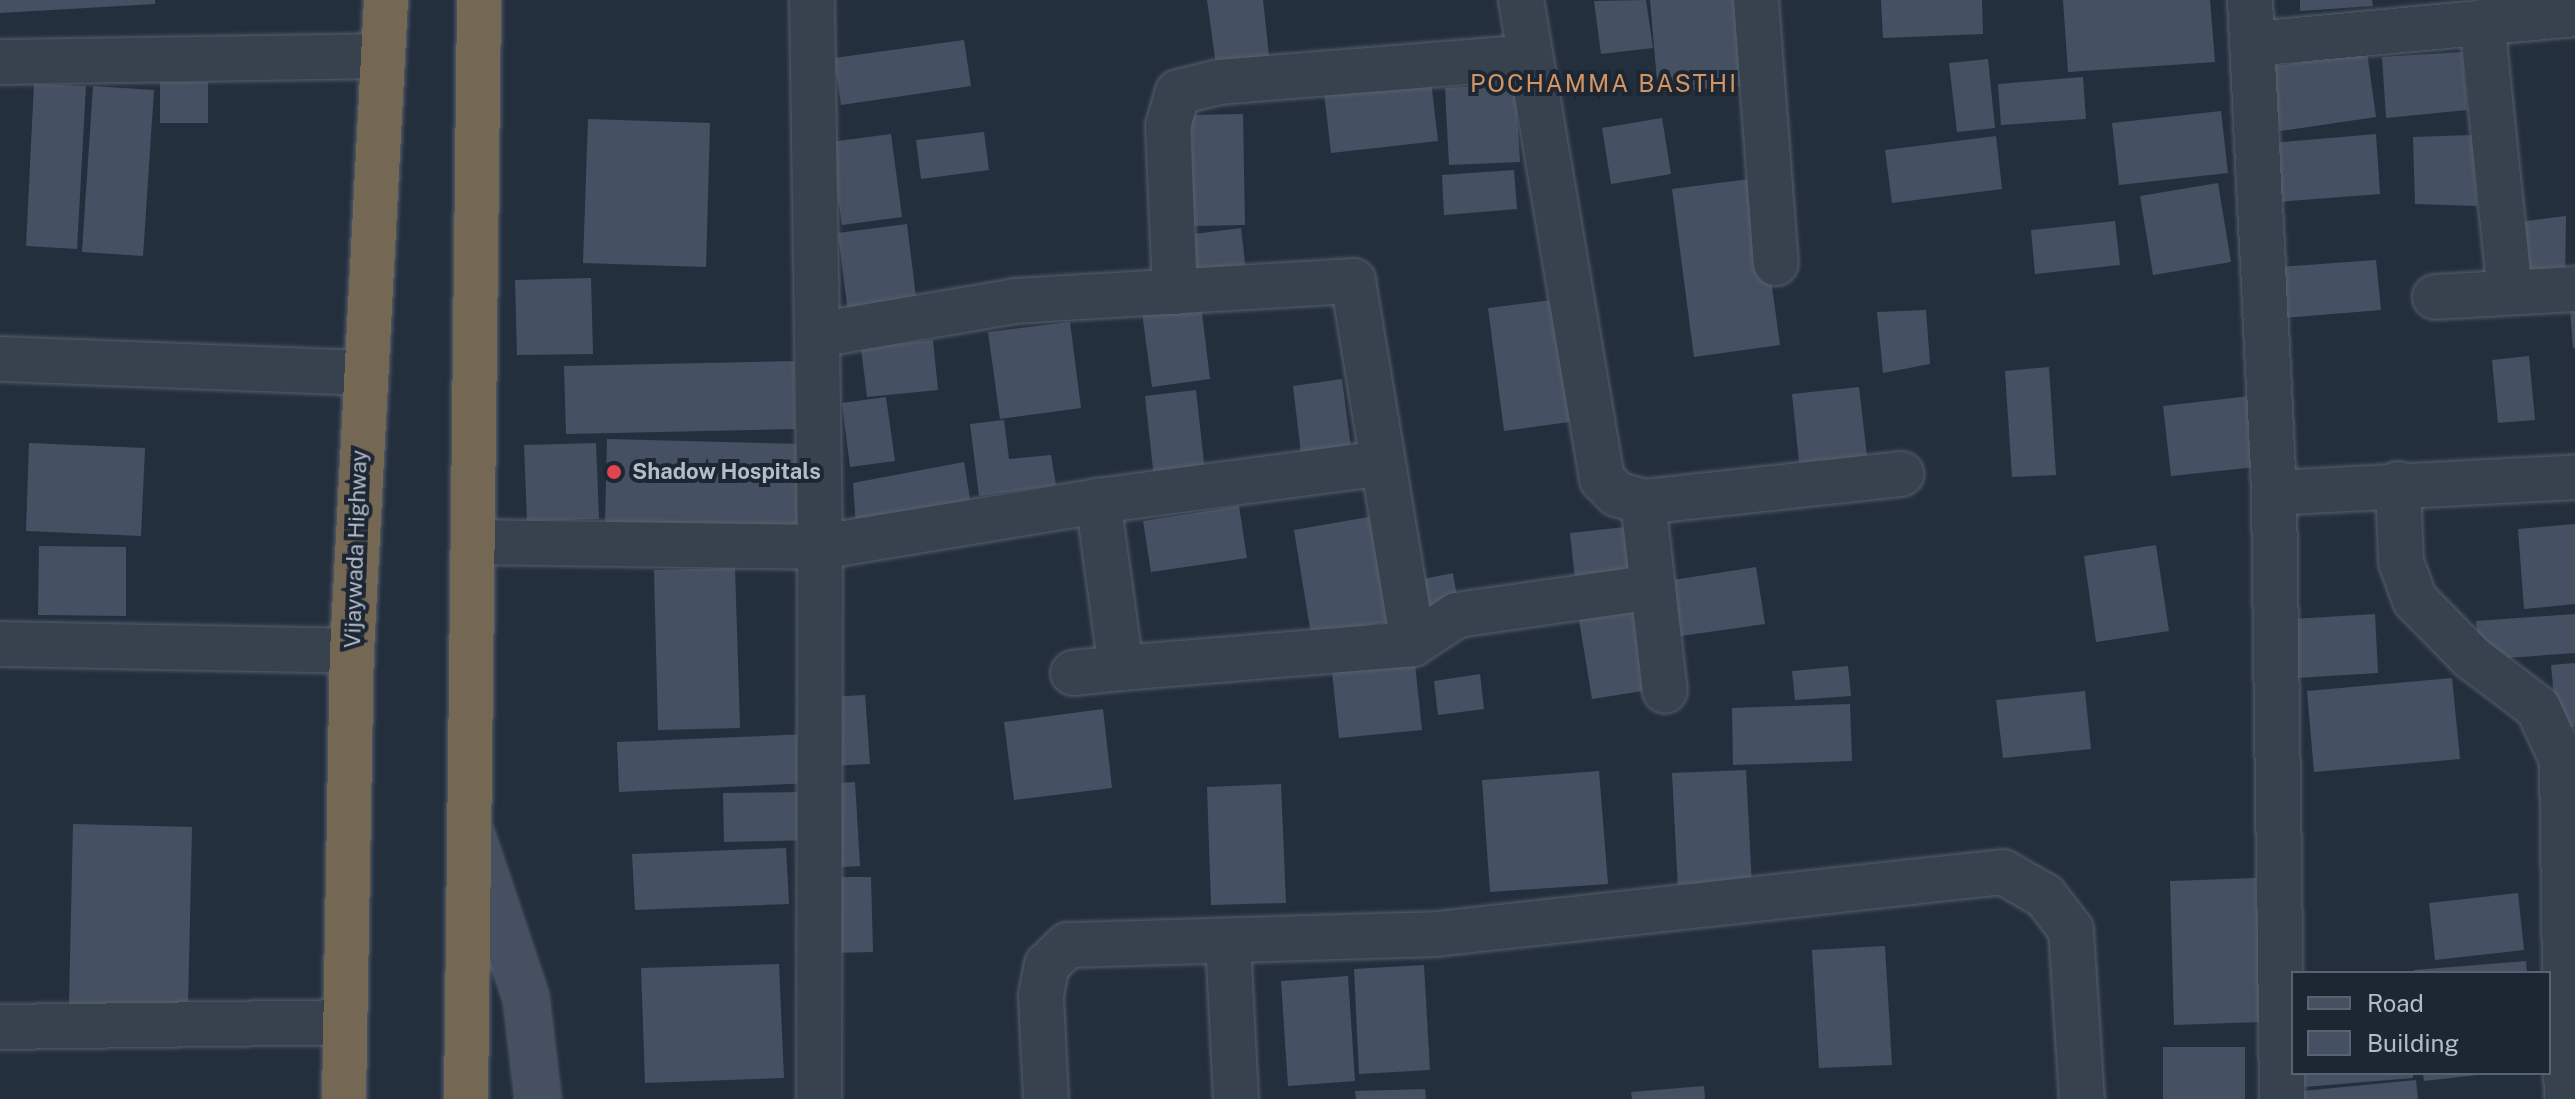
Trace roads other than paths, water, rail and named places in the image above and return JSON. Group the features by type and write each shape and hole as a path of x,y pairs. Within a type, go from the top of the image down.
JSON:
{"highway":[{"name":"Vijaywada Highway","path":"344,1099 352,651 363,373 386,0"},
{"path":"466,1099 479,0"}],"street":[{"path":"812,0 820,547 819,1099"},
{"path":"1521,0 1595,458 1602,479 1617,494 1643,502 1901,474"},
{"path":"1756,0 1776,263"},
{"path":"2250,0 2274,493 2282,1099"},
{"path":"2253,44 2575,14"},
{"path":"2482,22 2510,291"},
{"path":"0,62 382,56"},
{"path":"1175,292 1168,126 1178,92 1219,82 1528,57"},
{"path":"817,335 1015,301 1353,281 1413,644"},
{"path":"2435,297 2575,289"},
{"path":"0,359 363,373"},
{"path":"473,542 820,547 1098,501 1382,463"},
{"path":"2274,493 2398,484 2575,477"},
{"path":"2398,484 2401,562 2415,600 2472,658 2538,708 2562,760 2567,1099"},
{"path":"1098,501 1121,668"},
{"path":"1643,502 1665,691"},
{"path":"1073,673 1413,644 1457,615 1653,587"},
{"path":"0,644 352,651"},
{"path":"469,830 526,997 538,1099"},
{"path":"1046,1099 1041,995 1047,965 1068,945 1436,934 2003,872 2045,896 2071,930 2082,1099"},
{"path":"1228,941 1236,1099"},
{"path":"0,1027 343,1022"}],"place":[{"name":"Shadow Hospitals","path":"614,472"}],"district":[{"name":"POCHAMMA BASTHI","path":"1604,84"}]}
